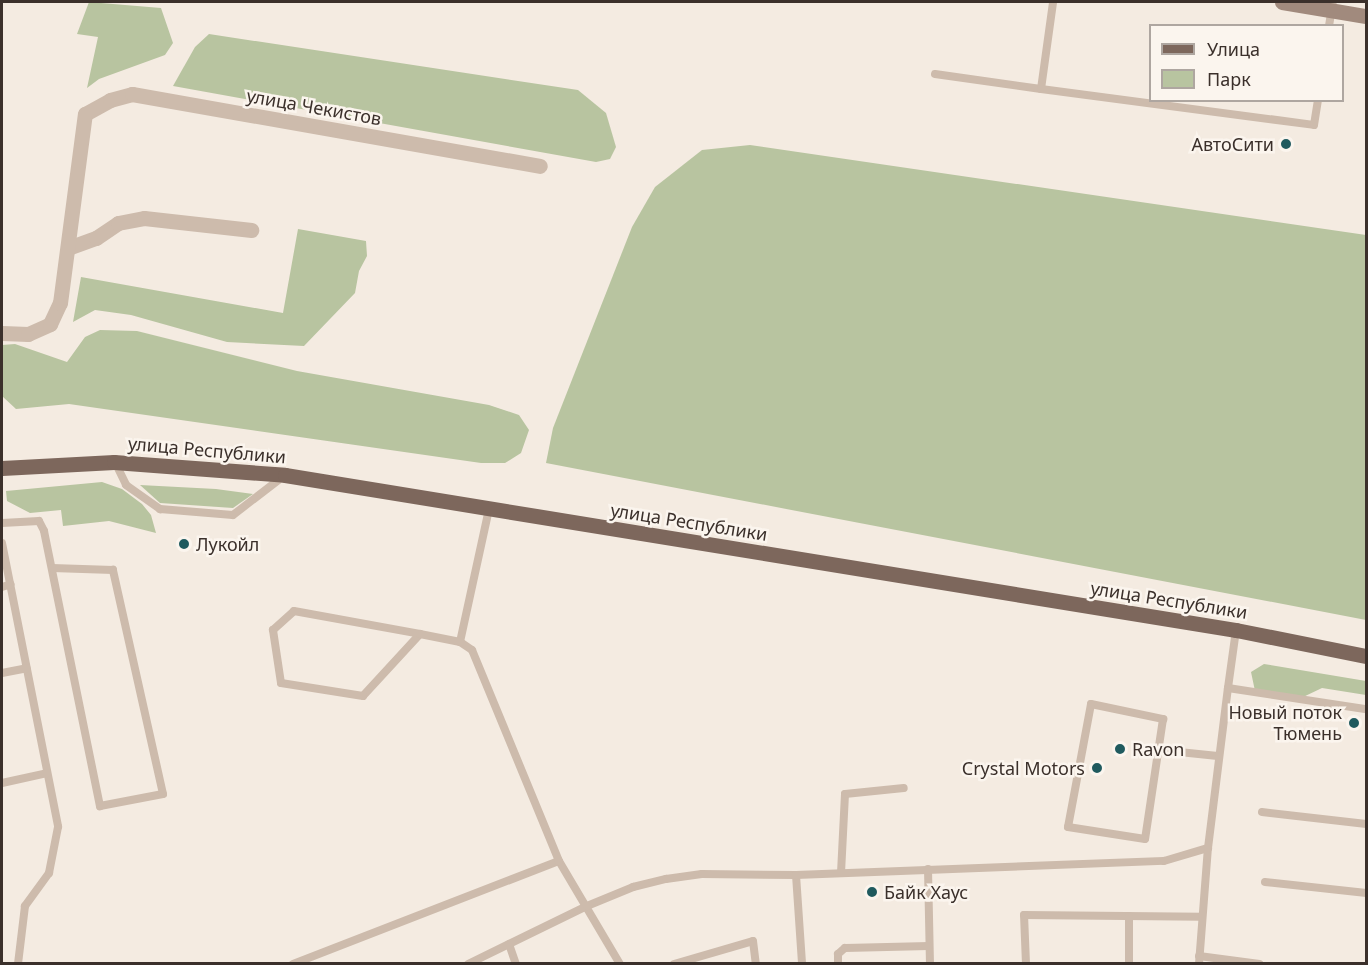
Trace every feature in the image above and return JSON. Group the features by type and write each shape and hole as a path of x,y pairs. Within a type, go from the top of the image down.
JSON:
{"main road":[{"path":"1282,2 1366,16"},
{"name":"улица Республики","path":"2,468 114,462 285,475 1236,630 1366,656"}],"street":[{"name":"улица Чекистов","path":"68,248 85,114 132,94 540,166"},
{"path":"2,333 28,334 50,324 60,303 68,248 96,238 118,223 144,218 251,230"}],"lane":[{"path":"1041,89 1053,2"},
{"path":"935,74 1314,125 1318,102"},
{"path":"114,462 126,485 160,509 233,515 285,475"},
{"path":"460,642 489,509"},
{"path":"2,524 39,521 52,568 100,806 163,794 114,570 52,568"},
{"path":"2,543 6,585 27,668 58,826 49,873 25,906 18,963"},
{"path":"420,634 363,696 281,683 273,630 294,611 420,634 460,642 472,650 560,861 620,963"},
{"path":"1236,630 1218,756 1199,960 1259,963"},
{"path":"2,674 27,668"},
{"path":"1228,688 1366,709"},
{"path":"1091,704 1162,719 1160,750 1145,839 1068,827 1091,704"},
{"path":"1160,750 1218,756"},
{"path":"2,783 47,773"},
{"path":"840,873 845,794 904,788"},
{"path":"1262,812 1366,824"},
{"path":"468,963 587,906 633,887 666,879 702,874 796,875 1164,861 1208,848"},
{"path":"293,963 560,861"},
{"path":"928,869 930,963"},
{"path":"796,875 802,963"},
{"path":"1265,882 1366,893"},
{"path":"1026,963 1024,915 1202,917"},
{"path":"1129,916 1129,963"},
{"path":"674,963 753,941 756,963"},
{"path":"509,944 516,963"},
{"path":"838,963 838,954 845,948 929,946"}],"green space":[{"path":"89,2 161,8 173,43 165,55 99,79 87,88 98,37 77,34"},
{"path":"209,34 578,90 606,113 616,147 610,159 596,162 173,86 195,47"},
{"path":"750,145 1366,235 1366,620 546,463 553,428 632,227 655,187 702,150"},
{"path":"298,229 366,241 367,256 359,271 355,293 304,346 227,342 131,315 95,310 73,322 81,277 283,313"},
{"path":"100,330 137,331 297,371 489,405 519,415 529,430 521,453 505,463 481,463 69,404 16,409 2,396 2,345 15,344 67,362 85,337"},
{"path":"102,482 122,489 142,504 151,515 156,533 109,521 63,526 61,510 30,513 7,501 6,491"},
{"path":"140,485 216,489 253,494 233,508 160,503"},
{"path":"1264,664 1366,681 1366,695 1322,688 1301,698 1255,691 1251,672"}],"place":[{"name":"АвтоСити","path":"1286,144"},
{"name":"Лукойл","path":"184,544"},
{"name":"Новый поток Тюмень","path":"1354,723"},
{"name":"Ravon","path":"1120,749"},
{"name":"Crystal Motors","path":"1097,768"},
{"name":"Байк Хаус","path":"872,892"}]}
